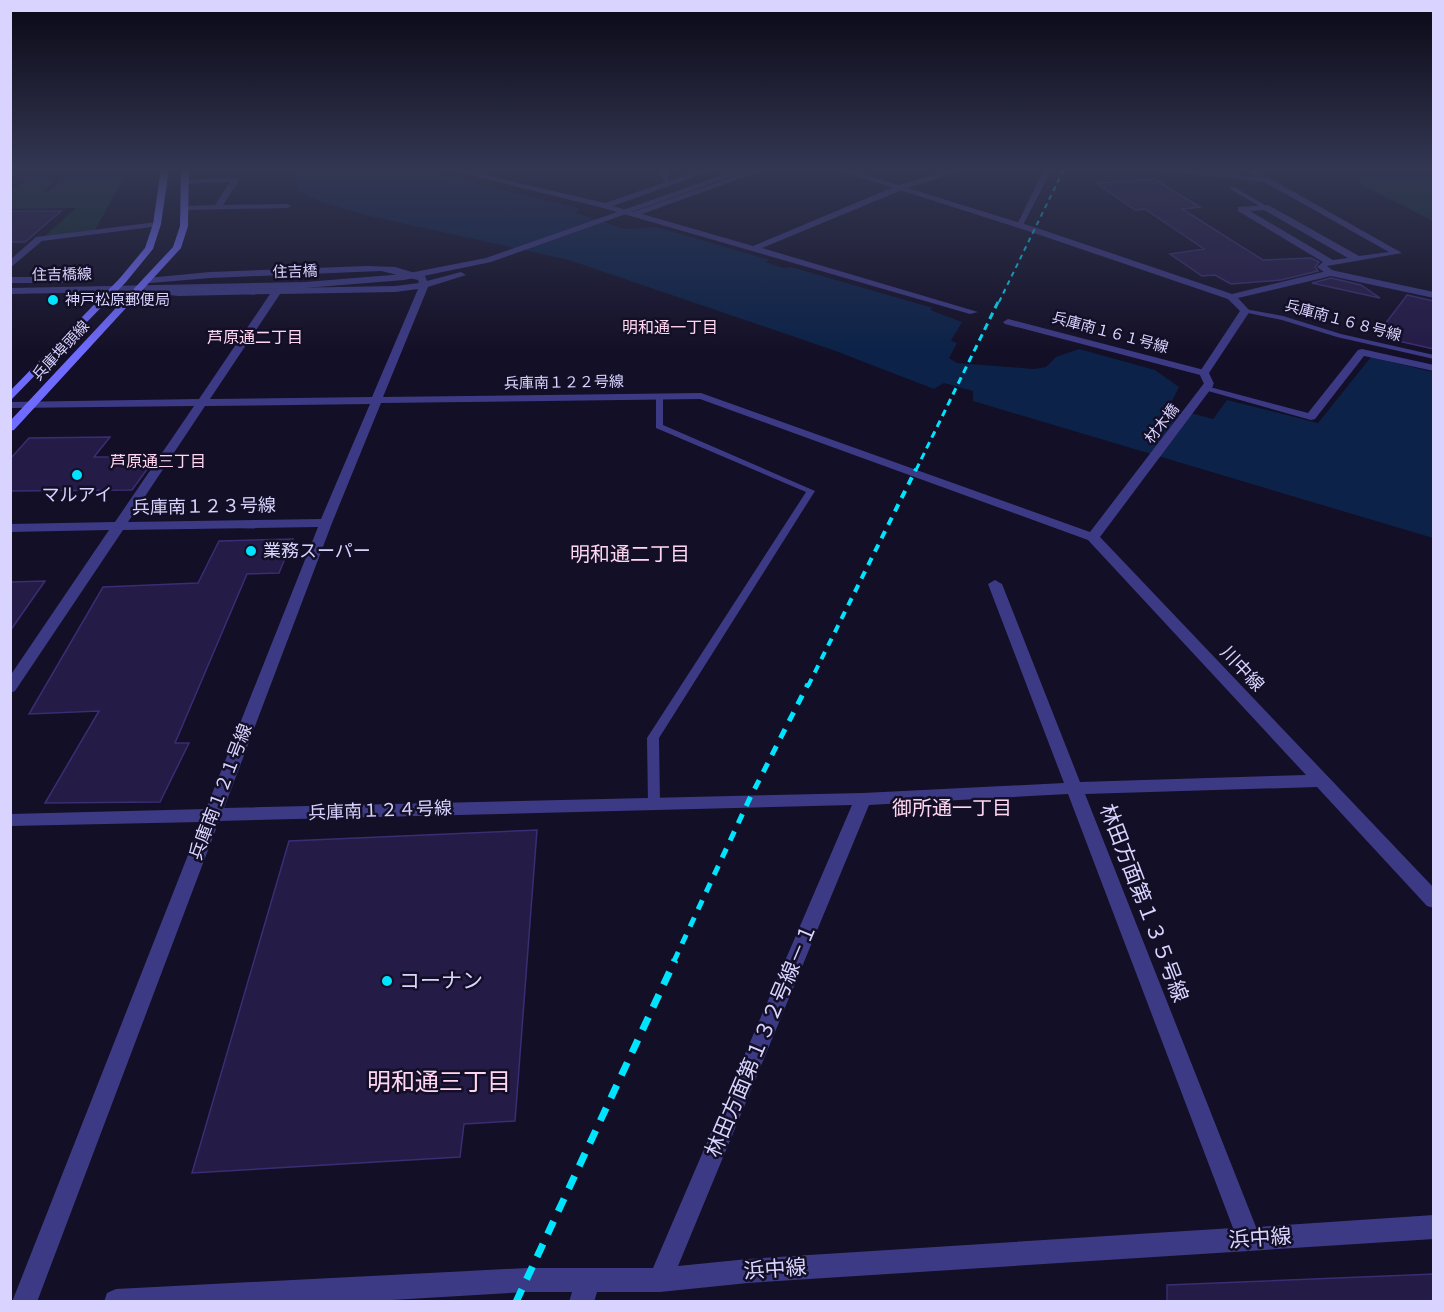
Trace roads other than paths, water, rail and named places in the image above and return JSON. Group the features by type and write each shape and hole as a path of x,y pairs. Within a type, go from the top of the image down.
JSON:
{"main road":[{"name":"兵庫埠頭線","path":"10,398 123,280 149,249 155,230"},
{"name":"兵庫埠頭線","path":"10,428 150,280 177,248 183,230"}],"street":[{"path":"10,265 39,239 108,230"},
{"name":"住吉橋","path":"188,284 348,276 441,263 550,230"},
{"name":"住吉橋","path":"188,284 346,283 446,270 574,230"},
{"path":"689,230 973,312"},
{"path":"753,249 798,230"},
{"path":"1034,230 1231,297 1245,311"},
{"path":"1277,230 1332,268 1434,295"},
{"path":"1306,230 1357,259"},
{"path":"1231,297 1357,259 1398,253 1357,230"},
{"path":"150,280 195,274 310,272 380,267 407,271 422,278 424,285"},
{"path":"140,290 179,292 341,291 424,285 461,275"},
{"name":"住吉橋線","path":"10,280 150,280"},
{"path":"150,280 188,284"},
{"path":"140,290 188,284"},
{"name":"兵庫南１２１号線","path":"24,1302 326,523 424,285"},
{"name":"住吉橋線","path":"10,291 140,290"},
{"path":"10,688 277,291"},
{"name":"材木橋","path":"1093,537 1192,409 1245,311"},
{"name":"兵庫南１６１号線","path":"1008,322 1207,382 1311,417 1362,352 1434,368"},
{"name":"兵庫南１２２号線","path":"10,405 701,396 1093,537"},
{"name":"兵庫南１２３号線","path":"10,528 326,523"},
{"name":"川中線","path":"1093,537 1434,901"},
{"name":"林田方面第１３５号線","path":"995,584 1249,1239"},
{"name":"兵庫南１２４号線","path":"10,820 749,800 863,799 1075,788 1320,781"},
{"name":"林田方面第１３２号線－１","path":"660,1280 863,799"},
{"name":"浜中線","path":"116,1302 527,1280 585,1291 748,1271 1434,1227"}],"lane":[{"name":"兵庫南１６８号線","path":"1245,311 1283,318 1339,336 1434,357"},
{"path":"654,803 653,738 811,491 659,426 659,396"}],"water":[{"path":"434,230 668,230 770,260 766,262 783,268 791,267 933,308 930,310 962,322 951,341 957,343 949,358 957,363 1034,369 1046,367 1056,357 1079,349 1155,370 1179,387 1169,407 1213,419 1227,400 1318,423 1371,357 1433,372 1433,538 973,401 973,391 944,383 934,389 833,350 569,260"}],"railway":[{"path":"999,302 1034,230"},
{"path":"916,470 999,300"},
{"path":"808,686 916,469"},
{"path":"674,961 749,800 808,684"},
{"path":"516,1302 675,960"}],"place":[{"name":"神戸松原郵便局","path":"53,300"},
{"name":"マルアイ","path":"77,475"},
{"name":"業務スーパー","path":"251,551"},
{"name":"コーナン","path":"387,981"}],"district":[{"name":"明和通一丁目","path":"670,328"},
{"name":"芦原通二丁目","path":"255,338"},
{"name":"芦原通三丁目","path":"158,462"},
{"name":"明和通二丁目","path":"630,555"},
{"name":"御所通一丁目","path":"952,809"},
{"name":"明和通三丁目","path":"439,1082"}]}
